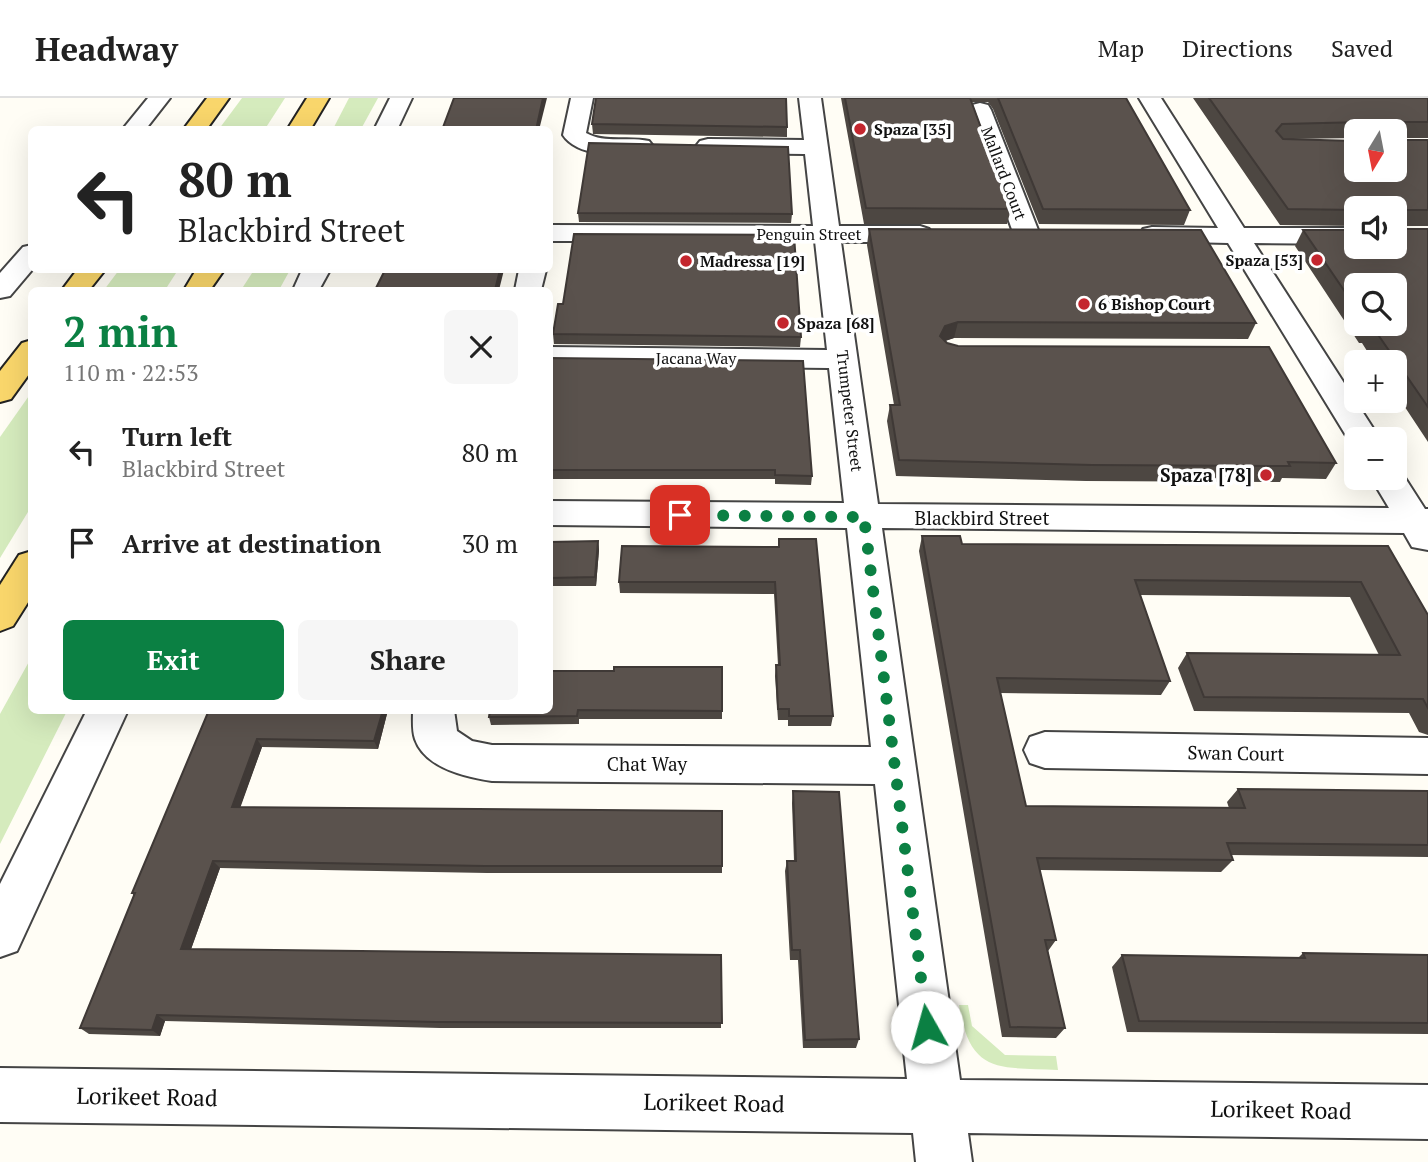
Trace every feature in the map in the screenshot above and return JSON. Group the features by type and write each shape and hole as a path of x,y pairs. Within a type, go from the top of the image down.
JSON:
{"main road":[{"path":"197,126 218,98"},
{"path":"300,126 318,98"},
{"path":"77,287 89,273"},
{"path":"0,392 28,354"},
{"path":"0,616 28,570"}],"street":[{"path":"137,126 159,98"},
{"path":"387,126 401,98"},
{"path":"582,98 575,135 583,142 605,146 660,146"},
{"name":"Trumpeter Street","path":"810,98 944,1162"},
{"path":"1150,98 1236,235 1296,351 1355,427"},
{"name":"Mallard Court","path":"980,110 1027,235"},
{"path":"688,146 815,147"},
{"name":"Penguin Street","path":"553,233 945,234"},
{"path":"1000,234 1054,235"},
{"path":"1122,235 1344,236"},
{"path":"0,289 28,258"},
{"name":"Jacana Way","path":"553,356 844,359"},
{"path":"1396,490 1423,528"},
{"name":"Blackbird Street","path":"553,513 1423,528"},
{"path":"0,934 106,714"},
{"name":"Chat Way","path":"433,714 435,737 443,746 462,759 492,763 894,766"},
{"name":"Swan Court","path":"1045,750 1428,756"},
{"name":"Lorikeet Road","path":"0,1095 1428,1112"}],"green space":[{"path":"242,98 285,98 267,126 221,126"},
{"path":"349,98 378,98 363,126 335,126"},
{"path":"117,273 176,273 167,287 106,287"},
{"path":"252,273 288,273 281,287 243,287"},
{"path":"28,397 28,512 0,558 0,437"},
{"path":"28,663 28,714 65,714 0,844 0,714"},
{"path":"959,1005 968,1005 972,1026 1005,1055 1056,1056 1058,1070 1004,1067 990,1063 980,1056 971,1044"}],"building":[{"path":"454,98 543,98 537,126 444,126"},
{"path":"596,98 786,98 787,127 592,124"},
{"path":"845,98 970,98 1011,209 866,208"},
{"path":"998,98 1126,98 1190,210 1043,209"},
{"path":"1209,98 1428,98 1428,122 1407,122 1407,119 1344,119 1344,122 1282,124 1276,131 1283,139 1344,141 1344,182 1407,182 1407,140 1428,140 1428,210 1407,210 1407,196 1344,196 1344,210 1288,209"},
{"path":"589,143 788,147 792,214 578,213"},
{"path":"869,229 1201,230 1256,323 958,322 945,326 940,336 947,343 958,346 1269,347 1336,463 1288,462 1290,466 1092,465 899,460 890,405 900,405"},
{"path":"1407,229 1428,229 1428,407 1407,377 1407,350 1389,350 1379,336 1407,336 1407,273 1344,273 1344,290 1303,230 1344,230 1344,259 1407,259"},
{"path":"574,234 794,235 801,337 553,334 558,304 563,304"},
{"path":"384,273 499,273 496,287 376,287"},
{"path":"553,358 803,361 812,476 775,475 775,470 553,470"},
{"path":"922,536 960,536 962,544 1388,546 1428,615 1428,708 1423,699 1204,697 1187,653 1400,655 1361,582 1135,580 1170,681 997,678 1026,806 1245,808 1238,789 1428,791 1428,845 1227,843 1233,860 1037,858 1056,940 1045,940 1065,1028 1010,1027"},
{"path":"779,539 816,539 833,716 789,716 789,709 778,709 776,665 780,665 775,582 619,582 622,546 779,547"},
{"path":"598,541 595,577 553,578 553,542"},
{"path":"614,667 722,667 722,711 578,710 577,716 489,717 489,714 553,714 553,671 614,671"},
{"path":"207,714 382,714 374,741 257,739 232,807 722,811 722,866 484,866 213,861 181,949 721,955 722,1023 436,1022 157,1015 152,1030 80,1028 135,893 132,893"},
{"path":"793,791 839,792 859,1039 805,1040 800,950 792,950 787,861 796,861"},
{"path":"1303,953 1428,955 1428,1023 1139,1021 1122,955 1305,958"}],"place":[{"name":"Spaza [35]","path":"860,129"},
{"name":"Spaza [53]","path":"1317,260"},
{"name":"Madressa [19]","path":"686,261"},
{"name":"6 Bishop Court","path":"1084,304"},
{"name":"Spaza [68]","path":"783,323"},
{"name":"Spaza [78]","path":"1266,475"}],"route":[{"path":"680,515 864,517 927,1027"}]}
